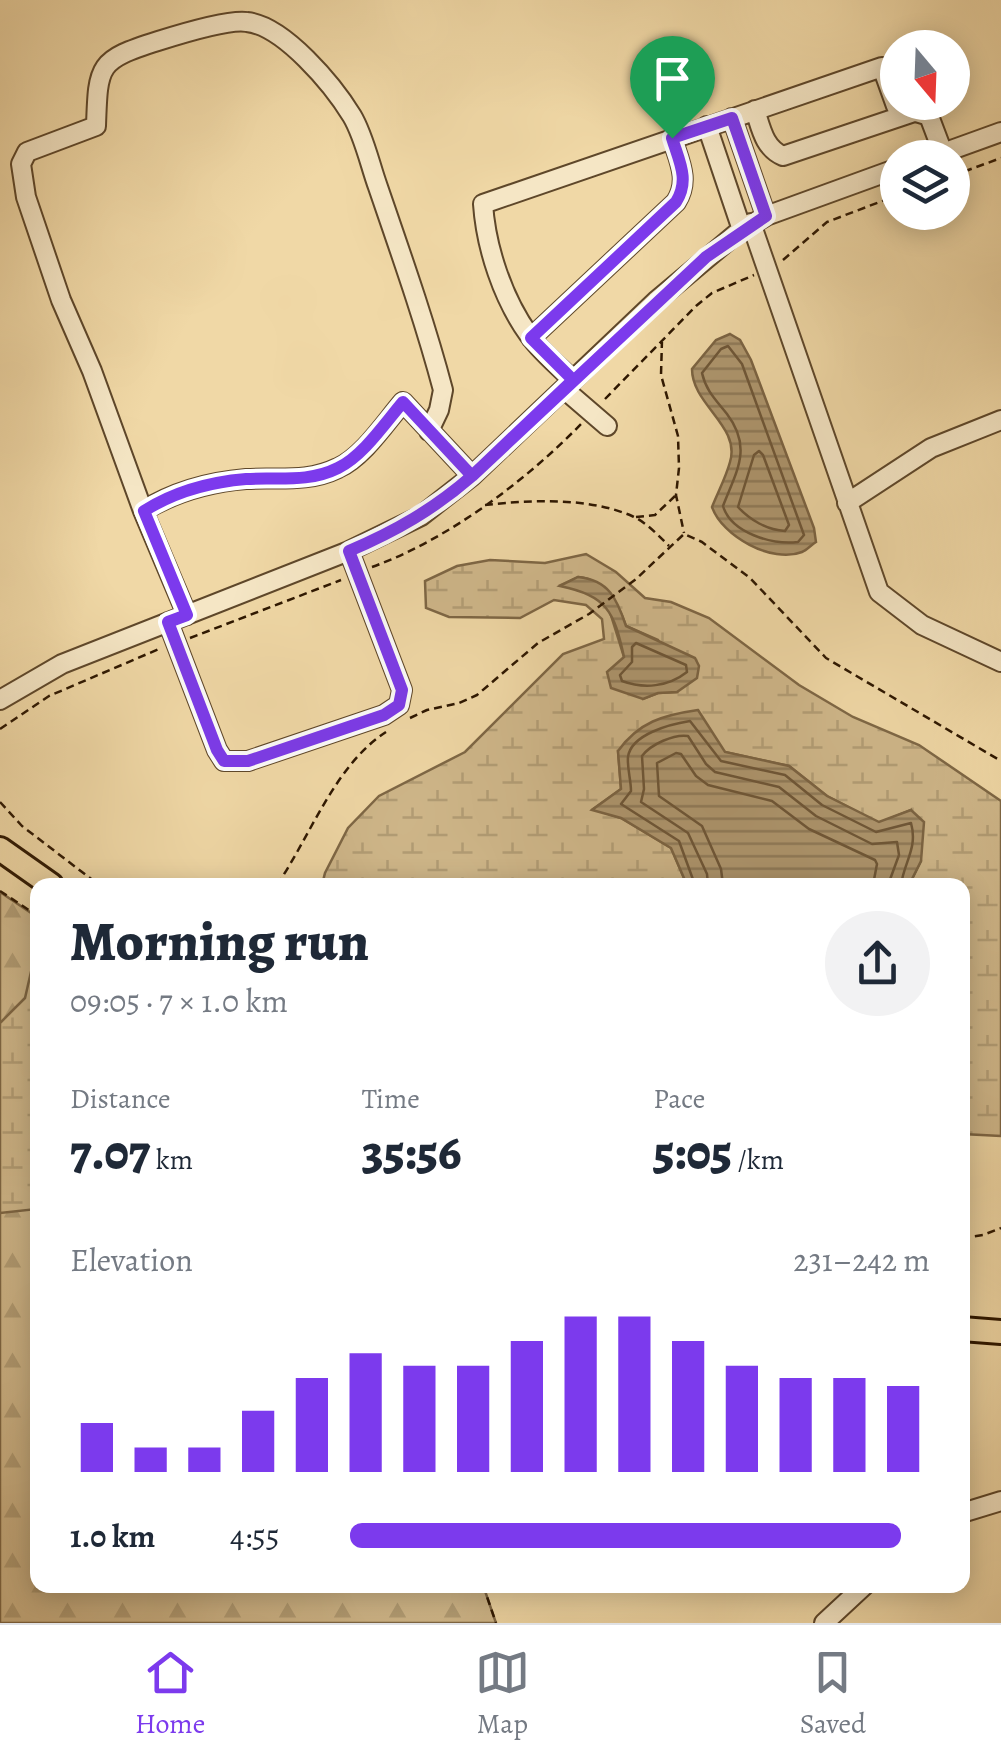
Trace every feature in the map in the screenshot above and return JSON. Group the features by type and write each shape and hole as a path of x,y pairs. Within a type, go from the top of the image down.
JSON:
{"main road":[{"path":"0,849 42,878"},
{"path":"970,1330 1001,1332"}],"street":[{"path":"187,615 61,300 26,197 21,164 27,152 96,126 97,82 104,65 127,51 179,34 245,21 276,31 304,55 353,117 443,390 430,430"},
{"path":"608,426 568,384 520,321 490,251 483,204 880,68"},
{"path":"755,110 766,141 773,152 782,156 891,120"},
{"path":"732,118 753,223"},
{"path":"707,126 753,223 879,592 922,624 1001,662"},
{"path":"970,143 1001,132"},
{"path":"531,338 676,202 684,190 685,179 672,138"},
{"path":"0,700 62,664 349,551 422,516 472,476 706,257 753,223 880,175"},
{"path":"144,511 213,482 295,481 340,468 403,402 472,476"},
{"path":"847,503 931,448 1001,420"},
{"path":"168,622 224,761 248,761 384,715 399,705 402,690 349,551"},
{"path":"970,1511 1001,1501"},
{"path":"824,1623 856,1593"}],"path":[{"path":"970,169 1001,158"},
{"path":"778,263 837,216 880,200"},
{"path":"662,338 663,391 680,452 676,495 684,534"},
{"path":"483,505 545,502 634,517 656,515 676,495"},
{"path":"634,517 668,546"},
{"path":"282,878 303,847 335,785 372,742 426,710 459,703 477,694 538,644 589,614 636,579 684,534"},
{"path":"684,534 702,542 750,578 826,658 1001,761"},
{"path":"0,802 22,826 90,878"},
{"path":"0,891 30,911"},
{"path":"970,1238 1001,1228"},
{"path":"486,1593 496,1623"}],"green space":[{"path":"586,554 616,572 645,598 671,602 709,618 799,685 853,717 919,745 1001,801 1001,1136 970,1134 970,878 912,878 921,861 911,810 879,823 827,796 789,766 725,752 618,751 621,789 593,809 621,818 671,848 684,878 324,878 348,828 379,796 465,752 563,654 604,639 602,619 586,605 554,600 520,618 449,617 426,608 425,581 457,566 490,560 545,563","holes":["578,577 595,582 609,594 626,626 658,640 677,692 643,699 609,609 596,595 561,585"]},
{"path":"0,892 30,912 30,1593 486,1593 496,1623 0,1623"},
{"path":"30,976 30,1210 0,1213 0,1023 25,998"}],"water":[{"path":"730,334 740,340 751,360 814,528 816,542 802,552 777,554 750,545 726,528 712,507 732,449 723,426 699,394 692,369 716,340"},
{"path":"578,577 597,582 610,592 626,626 695,658 699,666 697,678 677,692 643,699 611,688 607,672 624,657 616,628 598,601 560,586"},
{"path":"698,710 725,752 789,766 827,796 879,822 911,810 924,822 921,861 912,878 684,878 671,848 621,818 592,810 621,789 618,751 634,733 663,718"}],"route":[{"path":"672,138 685,179 684,190 676,202 531,338 573,380 472,476 403,402 340,468 295,481 213,482 144,511 187,615 168,622 224,761 248,761 384,715 399,705 402,690 349,551 385,536 444,500 472,476 706,257 766,216 732,118 672,138"}]}
